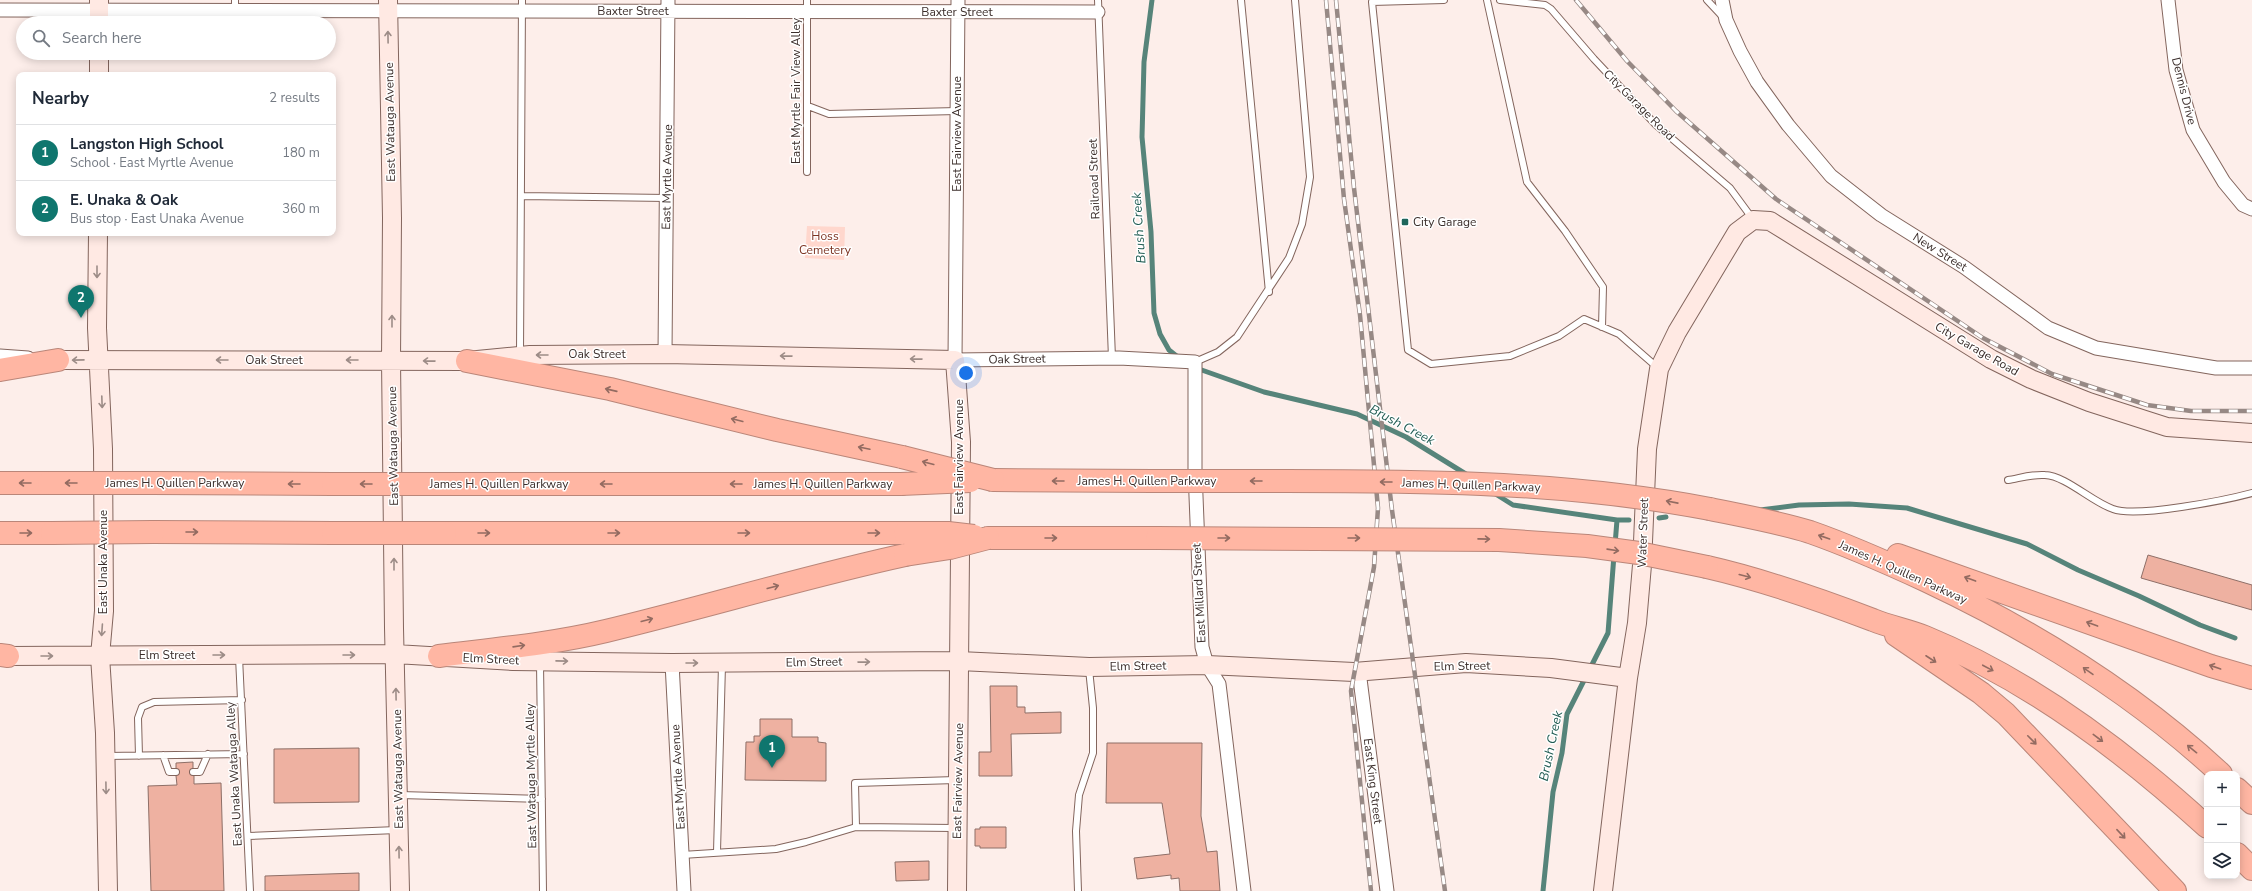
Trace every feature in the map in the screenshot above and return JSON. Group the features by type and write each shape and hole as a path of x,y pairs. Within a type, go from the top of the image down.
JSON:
{"highway":[{"path":"0,370 58,360"},
{"path":"467,361 610,389 777,430 1004,481"},
{"name":"James H. Quillen Parkway","path":"0,483 901,484 1004,481 1467,483 1600,492 1664,500 1808,532 1861,550 1976,604 2028,632 2078,663 2150,714 2217,771"},
{"path":"0,533 948,533 988,538 1499,540 1602,548 1639,553 1707,567 1778,585 1875,621 1925,637 1987,667 2038,697 2093,734 2146,774 2204,824"},
{"path":"439,656 605,631 842,569 905,555 950,548 988,538"},
{"path":"1861,550 1902,556 2218,668 2252,678"},
{"path":"1875,621 1969,684 2006,714 2175,891"},
{"path":"2240,792 2252,803"}],"street":[{"name":"New Street","path":"1722,0 1726,20 1740,51 1757,82 1788,125 1831,176 1881,215 1964,267 2048,328 2096,348 2216,368 2252,368"},
{"name":"Dennis Drive","path":"2168,0 2176,70 2193,130 2224,182 2243,205 2252,209"},
{"name":"Baxter Street","path":"0,10 99,11 235,5 1098,6"},
{"name":"East Watauga Avenue","path":"388,5 392,218 391,360 400,891"},
{"name":"East Myrtle Avenue","path":"665,354 668,6"},
{"name":"East Fairview Avenue","path":"957,891 961,442 955,360 958,6"},
{"path":"99,60 99,72"},
{"name":"City Garage Road","path":"1753,220 1770,221 1991,360 2031,379 2089,402 2167,427 2252,433"},
{"name":"Water Street","path":"1603,891 1628,678 1637,622 1642,565 1646,449 1659,369 1676,332 1737,232 1753,220"},
{"name":"East Unaka Avenue","path":"98,236 98,359 104,448 104,611 100,656 106,756 108,891"},
{"name":"Oak Street","path":"0,356 58,360 467,361 520,356 665,354 955,360 1112,358 1195,362"},
{"name":"East Millard Street","path":"1195,362 1197,551 1202,647 1207,666 1219,684 1244,891"},
{"name":"Elm Street","path":"3,656 395,654 540,661 672,663 959,661 1089,667 1207,666 1359,671 1466,663 1551,668 1628,678"},
{"name":"East Myrtle Avenue","path":"672,663 684,891"},
{"name":"East King Street","path":"1359,671 1387,891"}],"lane":[{"path":"1241,0 1269,292"},
{"path":"1195,362 1218,352 1237,337 1269,292 1289,258 1302,224 1310,177 1295,0"},
{"path":"1444,0 1372,2 1408,350 1431,364 1510,356 1560,336 1584,319 1619,334 1659,369"},
{"path":"1487,0 1527,182 1565,231 1603,287 1602,327"},
{"path":"1500,0 1546,3"},
{"path":"1707,0 1726,20"},
{"name":"City Garage Road","path":"1546,3 1594,59 1656,125 1730,188 1753,220"},
{"path":"520,356 522,5"},
{"name":"East Myrtle Fair View Alley","path":"807,6 807,172"},
{"name":"Railroad Street","path":"1098,6 1112,358"},
{"path":"808,106 829,114 957,111"},
{"path":"521,196 667,198"},
{"path":"2008,480 2039,475 2054,477 2108,507 2126,512 2176,508 2252,493"},
{"name":"East Unaka Watauga Alley","path":"239,655 250,891"},
{"name":"East Watauga Myrtle Alley","path":"540,661 543,891"},
{"path":"717,852 722,663"},
{"path":"1078,891 1076,831 1079,795 1093,753 1093,708 1089,667"},
{"path":"139,756 138,718 142,707 154,702 242,700"},
{"path":"194,772 200,772 208,754"},
{"path":"106,756 244,754"},
{"path":"163,755 169,772 176,772"},
{"path":"856,827 855,784 958,780"},
{"path":"398,795 542,800"},
{"path":"682,855 776,848 806,842 856,827 957,828"},
{"path":"248,836 399,830"}],"green space":[{"name":"Hoss Cemetery","path":"807,226 845,227 844,260 805,258"}],"building":[{"path":"2148,555 2252,585 2252,610 2141,578"},
{"path":"990,686 1017,686 1017,707 1025,707 1025,713 1061,712 1061,733 1011,734 1012,776 979,776 979,752 991,752"},
{"path":"760,719 792,719 792,737 818,737 818,742 826,743 826,781 745,780 746,742 754,742 754,736 760,736"},
{"path":"1107,743 1202,743 1201,816 1207,852 1217,851 1220,891 1180,891 1179,878 1171,879 1171,875 1137,879 1134,858 1170,854 1162,803 1106,803"},
{"path":"359,748 359,802 274,803 274,749"},
{"path":"193,762 193,768 189,772 194,776 194,784 221,783 224,891 151,891 148,786 177,785 176,776 180,772 176,768 176,763"},
{"path":"980,827 1006,827 1006,848 980,848 980,846 975,846 975,829 980,829"},
{"path":"929,861 929,880 896,881 895,862"},
{"path":"359,873 359,891 265,891 265,876"}],"waterway":[{"name":"Brush Creek","path":"1152,0 1144,62 1142,137 1151,232 1154,313 1160,334 1169,350 1179,358"},
{"name":"Brush Creek","path":"1196,368 1264,392 1357,414 1406,437 1469,476"},
{"name":"Brush Creek","path":"1494,493 1513,505 1617,520 1629,520"},
{"path":"1760,510 1799,505 1849,504 1907,508 2027,544 2078,570 2139,596 2200,625 2235,638"},
{"path":"1659,518 1666,517"},
{"name":"Brush Creek","path":"1615,545 1617,520"},
{"name":"Brush Creek","path":"1543,891 1553,792 1562,753 1567,714 1608,633 1614,555"}],"railway":[{"path":"1326,0 1344,199 1360,315 1378,508 1374,567 1351,691 1371,891"},
{"path":"1336,0 1354,188 1392,510 1445,891"},
{"path":"1576,0 1627,61 1676,111 1776,199 1983,338 2052,374 2147,405 2191,411 2252,411"}],"place":[{"name":"City Garage","path":"1405,222"},
{"name":"E. Unaka & Oak","path":"81,318"},
{"name":"Langston High School","path":"772,768"}]}
